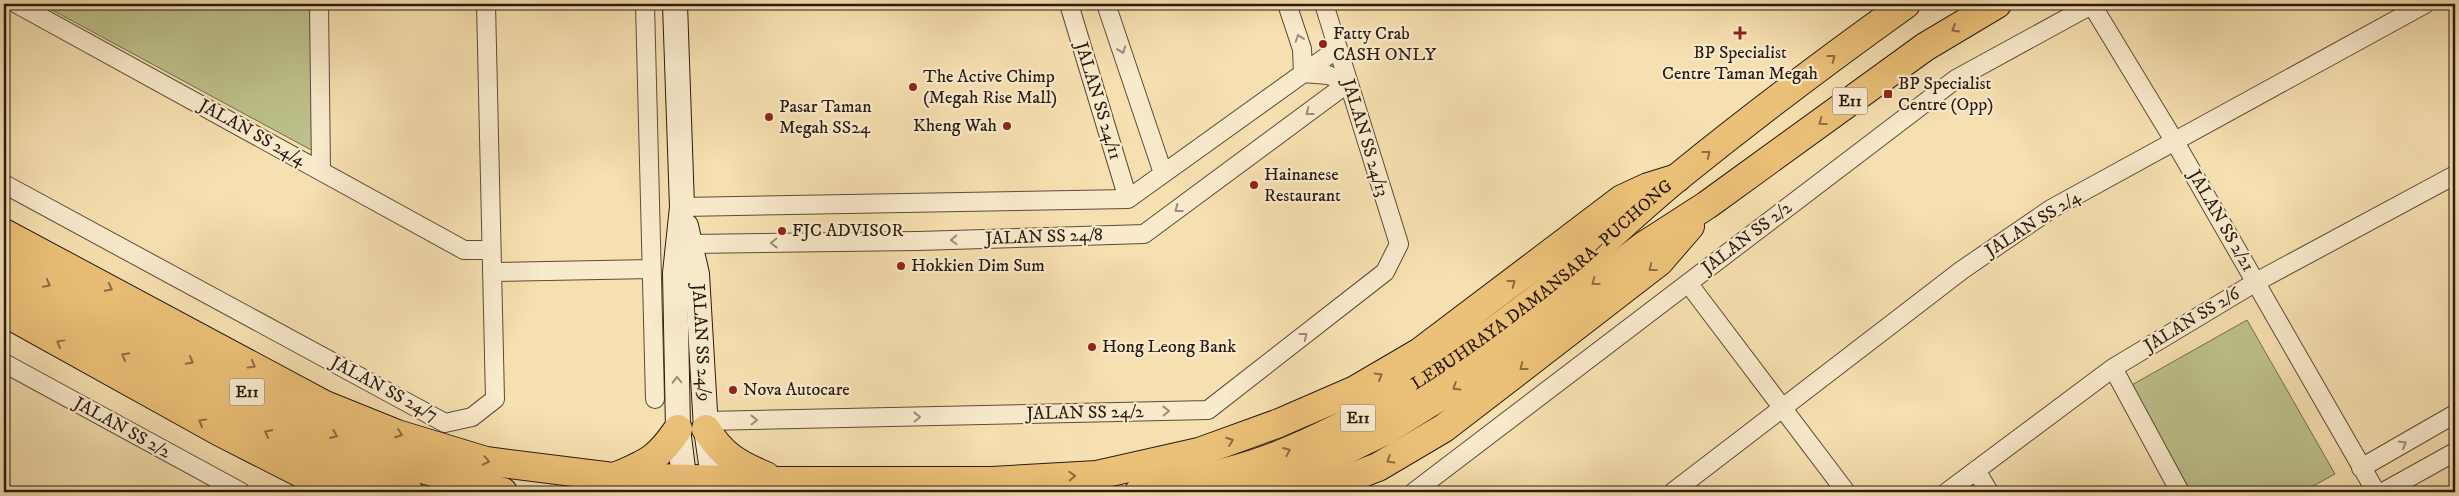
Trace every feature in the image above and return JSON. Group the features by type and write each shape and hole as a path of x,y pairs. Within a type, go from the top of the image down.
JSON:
{"highway":[{"name":"LEBUHRAYA DAMANSARA–PUCHONG","path":"1240,492 1288,478 1385,431 1473,376 1557,297 1677,178 1835,55 1906,4"},
{"name":"LEBUHRAYA DAMANSARA–PUCHONG","path":"1139,492 1211,476 1285,453 1372,411 1645,245 1707,205 1925,46 1997,4"},
{"path":"4,233 325,405 388,430 486,462 618,485 774,486 992,481 1097,475 1199,452 1279,423 1355,390 1412,357 1622,199 1648,186 1677,178"},
{"path":"1313,492 1378,468 1444,428 1659,262 1707,205"},
{"name":"E11","path":"4,261 304,422 394,461 503,492"},
{"name":"E11","path":"4,290 290,445 383,485 410,492"},
{"path":"4,312 220,432 338,492"},
{"path":"706,425 718,448 730,458 774,486"},
{"path":"618,485 665,449 678,428"}],"street":[{"name":"JALAN SS 24/4","path":"17,4 464,250 491,250"},
{"path":"319,4 321,171"},
{"name":"JALAN SS 24/7","path":"4,184 445,423 472,417 494,399 486,4"},
{"path":"644,4 655,399"},
{"name":"JALAN SS 24/9","path":"675,4 682,207 675,273 678,428 685,485"},
{"name":"JALAN SS 24/11","path":"1069,4 1128,198"},
{"path":"1106,4 1163,173"},
{"path":"1287,4 1302,49 1303,73"},
{"name":"JALAN SS 24/13","path":"1324,4 1398,244"},
{"name":"JALAN SS 2/21","path":"2093,4 2175,142 2376,492"},
{"name":"JALAN SS 2/2","path":"1414,492 1956,79 2093,4"},
{"name":"JALAN SS 2/4","path":"1673,492 1962,270 2043,214 2425,4"},
{"path":"1128,198 1337,49"},
{"path":"1303,73 1328,75 1348,83"},
{"name":"JALAN SS 24/8","path":"690,244 918,241 1144,234 1348,83"},
{"name":"JALAN SS 2/6","path":"1947,492 2113,368 2256,282 2455,176"},
{"name":"JALAN SS 24/8","path":"682,207 1128,198"},
{"name":"JALAN SS 24/9","path":"682,207 697,274 706,425 714,486"},
{"name":"JALAN SS 24/2","path":"706,425 1208,410 1386,272 1398,244"},
{"path":"492,272 652,269"},
{"path":"1688,283 1846,492"},
{"name":"JALAN SS 2/2","path":"4,363 241,492"},
{"path":"2113,368 2180,492"},
{"path":"2361,468 2455,414"},
{"path":"2383,492 2455,452"},
{"path":"1976,470 1989,492"}],"green space":[{"path":"41,4 310,4 313,151"},
{"path":"2247,320 2335,474 2302,492 2191,492 2130,386"}],"place":[{"name":"BP Specialist Centre Taman Megah","path":"1740,33"},
{"name":"Fatty Crab CASH ONLY","path":"1323,44"},
{"name":"The Active Chimp (Megah Rise Mall)","path":"913,87"},
{"name":"BP Specialist Centre (Opp)","path":"1888,94"},
{"name":"Pasar Taman Megah SS24","path":"769,117"},
{"name":"Kheng Wah","path":"1007,126"},
{"name":"Hainanese Restaurant","path":"1254,185"},
{"name":"FJC ADVISOR","path":"782,231"},
{"name":"Hokkien Dim Sum","path":"901,266"},
{"name":"Hong Leong Bank","path":"1092,347"},
{"name":"Nova Autocare","path":"733,390"}]}
